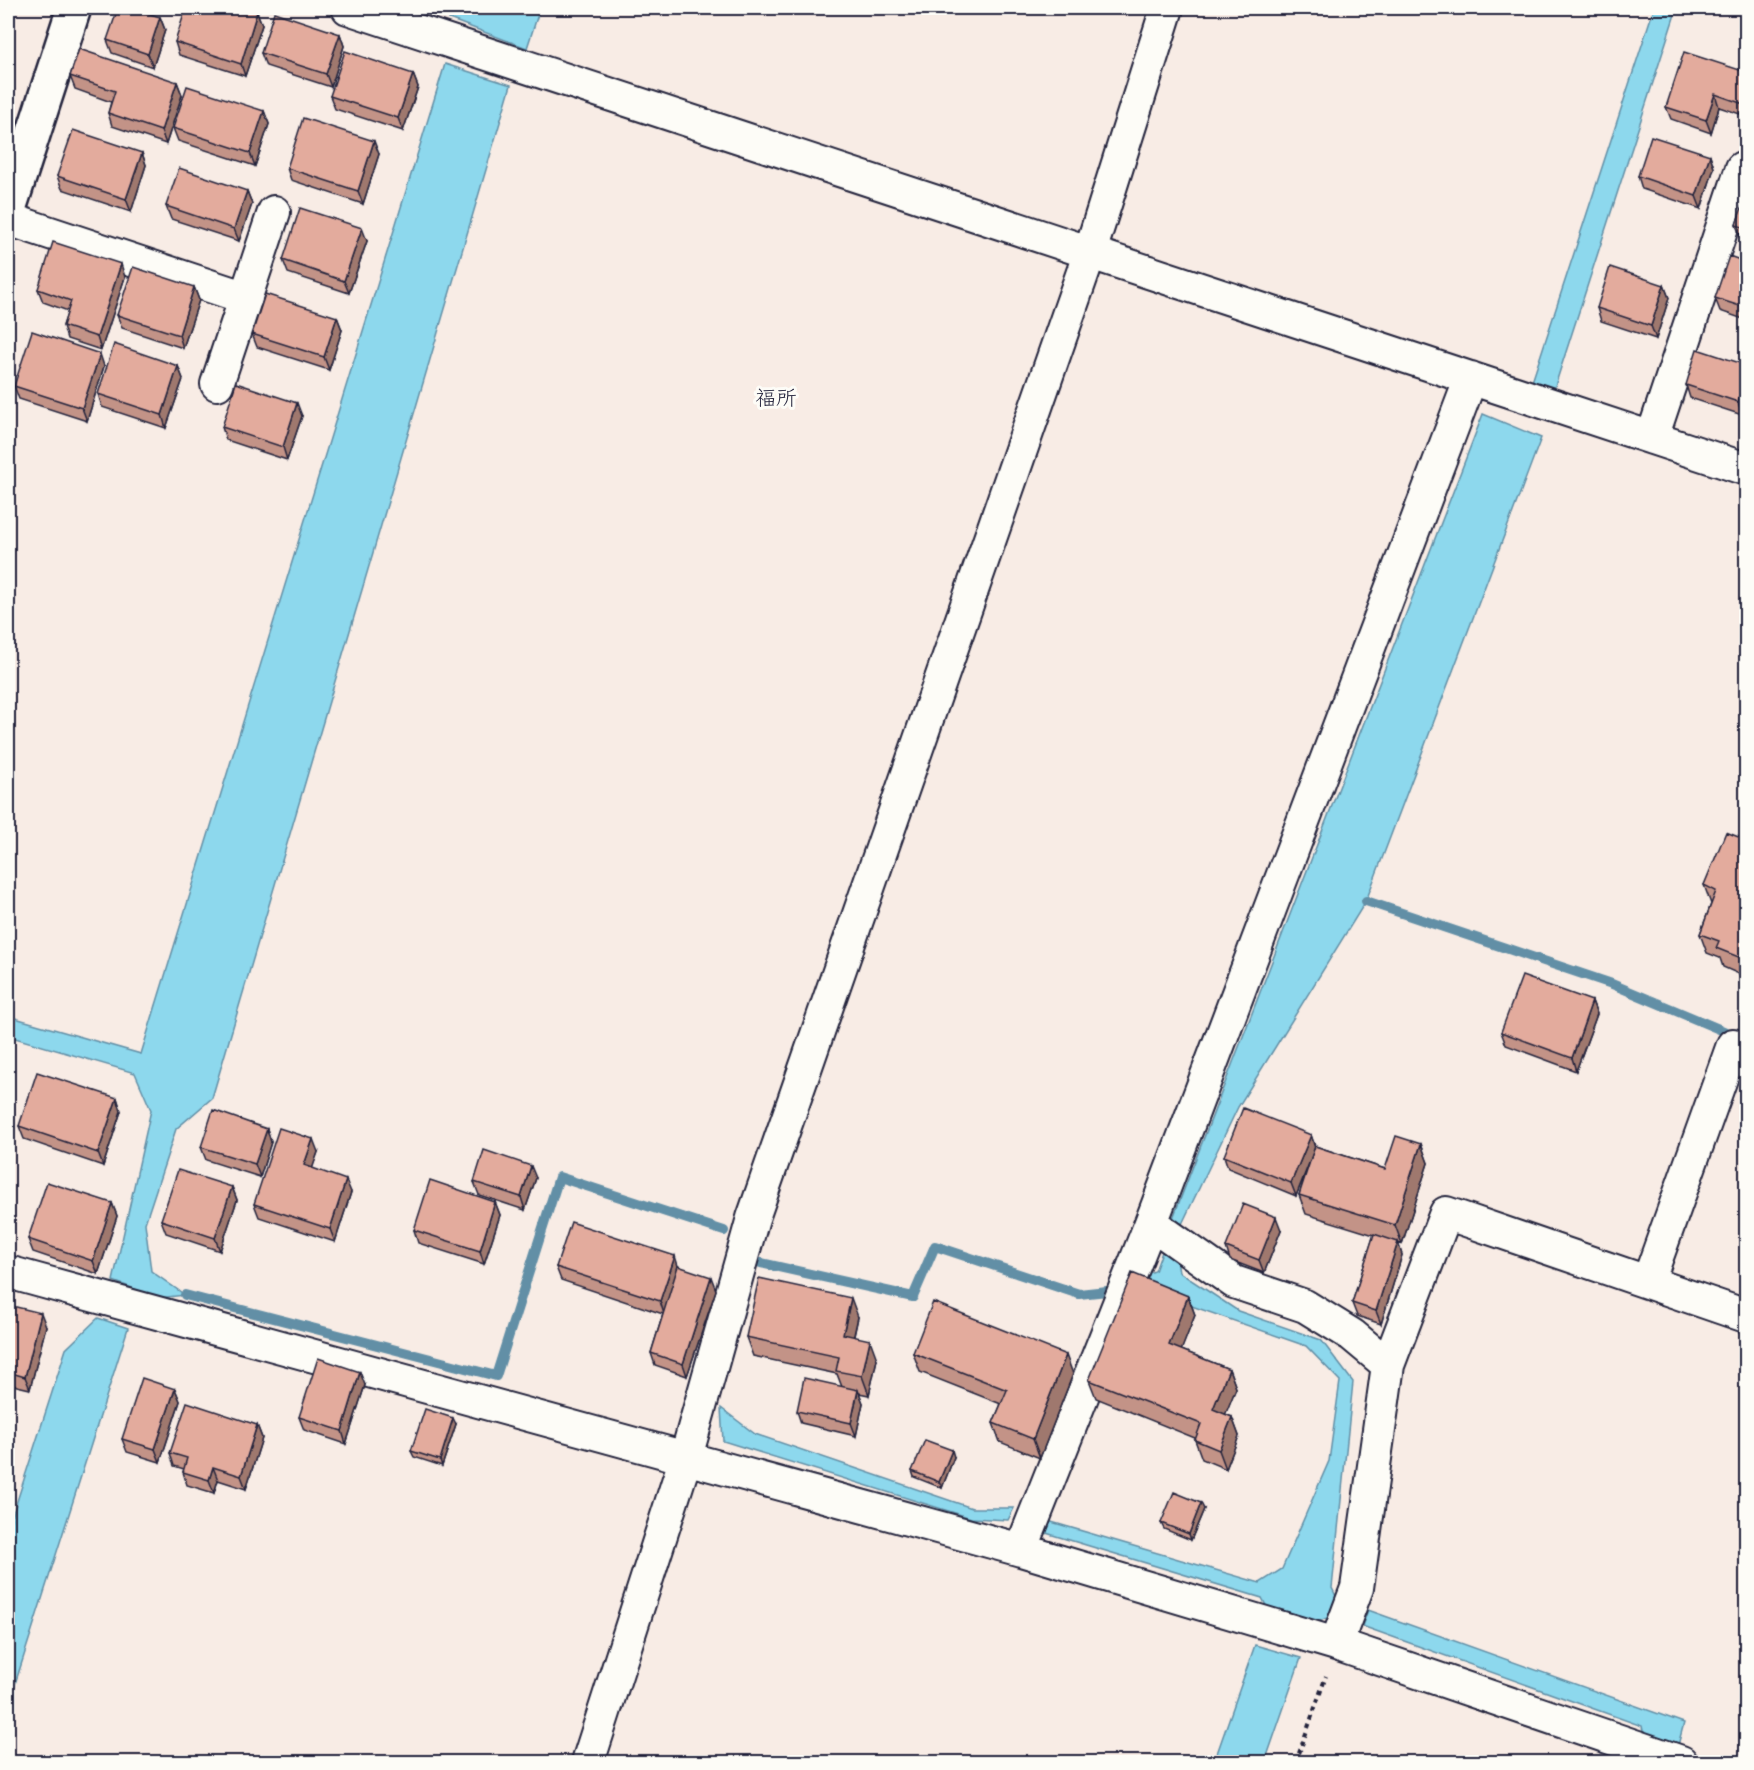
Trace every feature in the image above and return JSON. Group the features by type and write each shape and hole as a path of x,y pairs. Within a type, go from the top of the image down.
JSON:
{"street":[{"path":"8,212 74,8"},
{"path":"348,8 1746,469"},
{"path":"588,1762 686,1457 753,1218 1090,252 1167,8"},
{"path":"1652,438 1742,168 1746,170"},
{"path":"218,384 274,212"},
{"path":"8,219 246,298"},
{"path":"1021,1550 1151,1223 1471,378"},
{"path":"1648,1282 1733,1045"},
{"path":"1336,1644 1357,1588 1388,1365 1446,1213 1746,1316"},
{"path":"1151,1223 1234,1282 1305,1306 1352,1335 1388,1365"},
{"path":"8,1272 1021,1550 1336,1644 1681,1762"}],"path":[{"path":"1296,1762 1336,1644"}],"water":[{"path":"453,8 540,8 527,48 449,19"},
{"path":"1654,8 1677,8 1554,389 1532,382"},
{"path":"445,64 511,85 212,1098 176,1129 145,1223 151,1271 185,1295 159,1298 113,1281 151,1110 135,1073 8,1036 8,1016 141,1054"},
{"path":"1483,414 1541,438 1366,901 1238,1107 1182,1224 1173,1218"},
{"path":"1166,1241 1175,1247 1179,1272 1238,1311 1321,1340 1353,1382 1332,1588 1338,1600 1330,1617 1311,1624 1269,1611 1262,1598 1036,1530 1041,1519 1260,1583 1282,1569 1329,1461 1340,1381 1306,1346 1140,1288 1145,1274 1155,1271"},
{"path":"98,1318 128,1328 8,1706 8,1529 66,1349"},
{"path":"721,1408 755,1434 972,1508 1014,1508 1008,1520 971,1518 723,1441"},
{"path":"1368,1610 1684,1723 1677,1749 1645,1740 1642,1726 1362,1626"},
{"path":"1255,1645 1301,1658 1265,1762 1214,1762"}],"building":[{"path":"118,8 131,8 160,17 148,54 107,40"},
{"path":"186,8 242,8 257,12 241,64 175,42"},
{"path":"274,12 340,34 326,74 261,53"},
{"path":"79,49 177,82 161,131 108,113 115,91 70,76"},
{"path":"345,51 413,74 398,118 330,96"},
{"path":"1684,52 1746,72 1746,105 1715,94 1706,120 1666,107"},
{"path":"187,86 264,111 250,153 173,128"},
{"path":"303,118 374,141 358,191 287,168"},
{"path":"73,130 142,153 126,199 57,176"},
{"path":"1651,136 1710,155 1696,196 1638,176"},
{"path":"179,168 247,191 234,229 166,206"},
{"path":"1746,195 1746,228 1736,225"},
{"path":"300,208 362,228 344,281 283,260"},
{"path":"53,242 121,264 97,337 63,326 71,301 38,289"},
{"path":"1729,256 1746,262 1746,308 1715,298"},
{"path":"133,267 194,287 179,335 117,315"},
{"path":"1610,267 1664,285 1651,326 1597,308"},
{"path":"265,294 337,317 324,357 252,334"},
{"path":"32,331 100,354 82,408 14,386"},
{"path":"114,344 178,366 162,415 98,394"},
{"path":"1697,349 1746,365 1746,376 1738,402 1686,385"},
{"path":"236,383 297,403 283,447 222,427"},
{"path":"1726,832 1746,840 1746,960 1716,948 1719,941 1700,934 1716,891 1704,885"},
{"path":"1522,976 1592,1001 1572,1058 1501,1032"},
{"path":"37,1072 117,1098 98,1153 19,1126"},
{"path":"1243,1108 1311,1135 1291,1183 1224,1156"},
{"path":"213,1110 267,1129 255,1164 201,1147"},
{"path":"279,1128 313,1139 304,1165 346,1180 330,1229 254,1204"},
{"path":"1396,1136 1421,1144 1395,1225 1299,1195 1315,1146 1385,1169"},
{"path":"484,1150 531,1166 521,1197 474,1182"},
{"path":"178,1170 232,1187 215,1238 161,1220"},
{"path":"430,1180 495,1202 480,1251 414,1230"},
{"path":"47,1182 112,1203 93,1261 28,1239"},
{"path":"1243,1204 1276,1217 1259,1260 1226,1247"},
{"path":"571,1222 675,1256 660,1301 556,1267"},
{"path":"1374,1234 1398,1242 1376,1311 1352,1303"},
{"path":"678,1266 711,1277 683,1364 651,1353"},
{"path":"1132,1273 1188,1296 1169,1345 1229,1369 1213,1409 1232,1417 1219,1450 1195,1440 1201,1424 1089,1380"},
{"path":"759,1278 851,1298 843,1334 870,1340 862,1376 836,1371 839,1357 746,1337"},
{"path":"933,1302 1066,1355 1033,1439 993,1423 1007,1390 913,1353"},
{"path":"8,1305 41,1313 25,1377 8,1372"},
{"path":"318,1358 360,1372 342,1431 299,1417"},
{"path":"142,1378 175,1389 155,1449 122,1439"},
{"path":"804,1378 858,1390 851,1423 797,1411"},
{"path":"187,1402 257,1425 241,1476 213,1467 209,1480 183,1472 187,1458 170,1453"},
{"path":"425,1409 453,1418 440,1460 411,1451"},
{"path":"925,1440 952,1450 939,1482 912,1471"},
{"path":"1174,1492 1201,1503 1189,1534 1161,1523"}],"waterway":[{"path":"1366,901 1612,984 1738,1037"},
{"path":"185,1295 496,1376 559,1177 724,1231"},
{"path":"761,1263 913,1297 935,1246 1079,1294 1107,1291"}],"district":[{"name":"福所","path":"776,399"}]}
